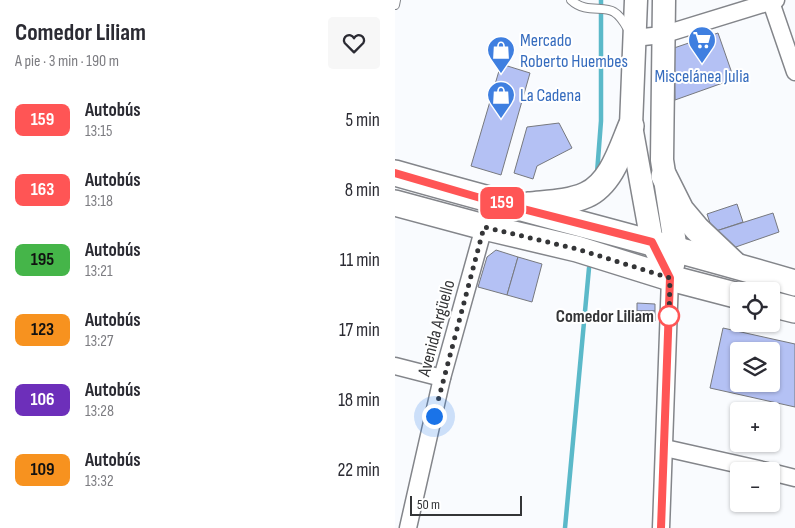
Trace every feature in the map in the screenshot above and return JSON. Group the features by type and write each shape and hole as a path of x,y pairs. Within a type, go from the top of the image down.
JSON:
{"main road":[{"path":"636,0 631,126 652,242 670,278"},
{"path":"664,0 662,35 664,176 676,250 670,278"},
{"path":"516,207 575,199 593,191 603,182 615,163 631,126"},
{"path":"395,174 652,242 795,283"},
{"path":"664,176 681,210 697,229 736,266"},
{"path":"395,203 577,249 670,278 730,294"},
{"path":"780,306 795,310"}],"street":[{"path":"634,38 662,35 773,1 795,72"},
{"name":"Avenida Argüello","path":"408,528 442,378 484,227"},
{"path":"661,528 670,278"},
{"path":"395,366 442,378"},
{"path":"665,448 730,463"},
{"path":"780,474 795,478"}],"lane":[{"path":"395,6 396,0"},
{"path":"571,0 587,9 613,10 634,38"}],"building":[{"name":"Miscelánea Julia","path":"718,33 734,79 675,100 674,48"},
{"name":"La Cadena","path":"501,64 530,73 501,175 471,166"},
{"path":"559,123 572,148 537,166 533,179 514,173 527,127"},
{"path":"737,204 743,222 713,232 707,214"},
{"path":"773,213 779,232 730,249 713,232"},
{"path":"496,250 518,257 507,295 478,287 487,257"},
{"path":"518,257 542,264 532,302 507,295"},
{"path":"637,303 655,304 655,311 637,311"},
{"path":"637,311 655,311 655,321 637,320"},
{"path":"723,328 730,330 730,332 741,332 795,344 795,407 780,404 780,402 773,402 710,388"}],"waterway":[{"path":"597,173 601,121 601,0"},
{"path":"565,528 589,268"}],"bus line":[{"name":"159","path":"395,173 484,199 652,242 670,278 661,528"}],"place":[{"name":"Miscelánea Julia","path":"702,64"},
{"name":"Mercado Roberto Huembes","path":"501,74"},
{"name":"La Cadena","path":"501,119"},
{"name":"Comedor Liliam","path":"669,316"}],"route":[{"path":"434,416 442,378 484,227 577,249 670,278 669,319 669,316"}]}
